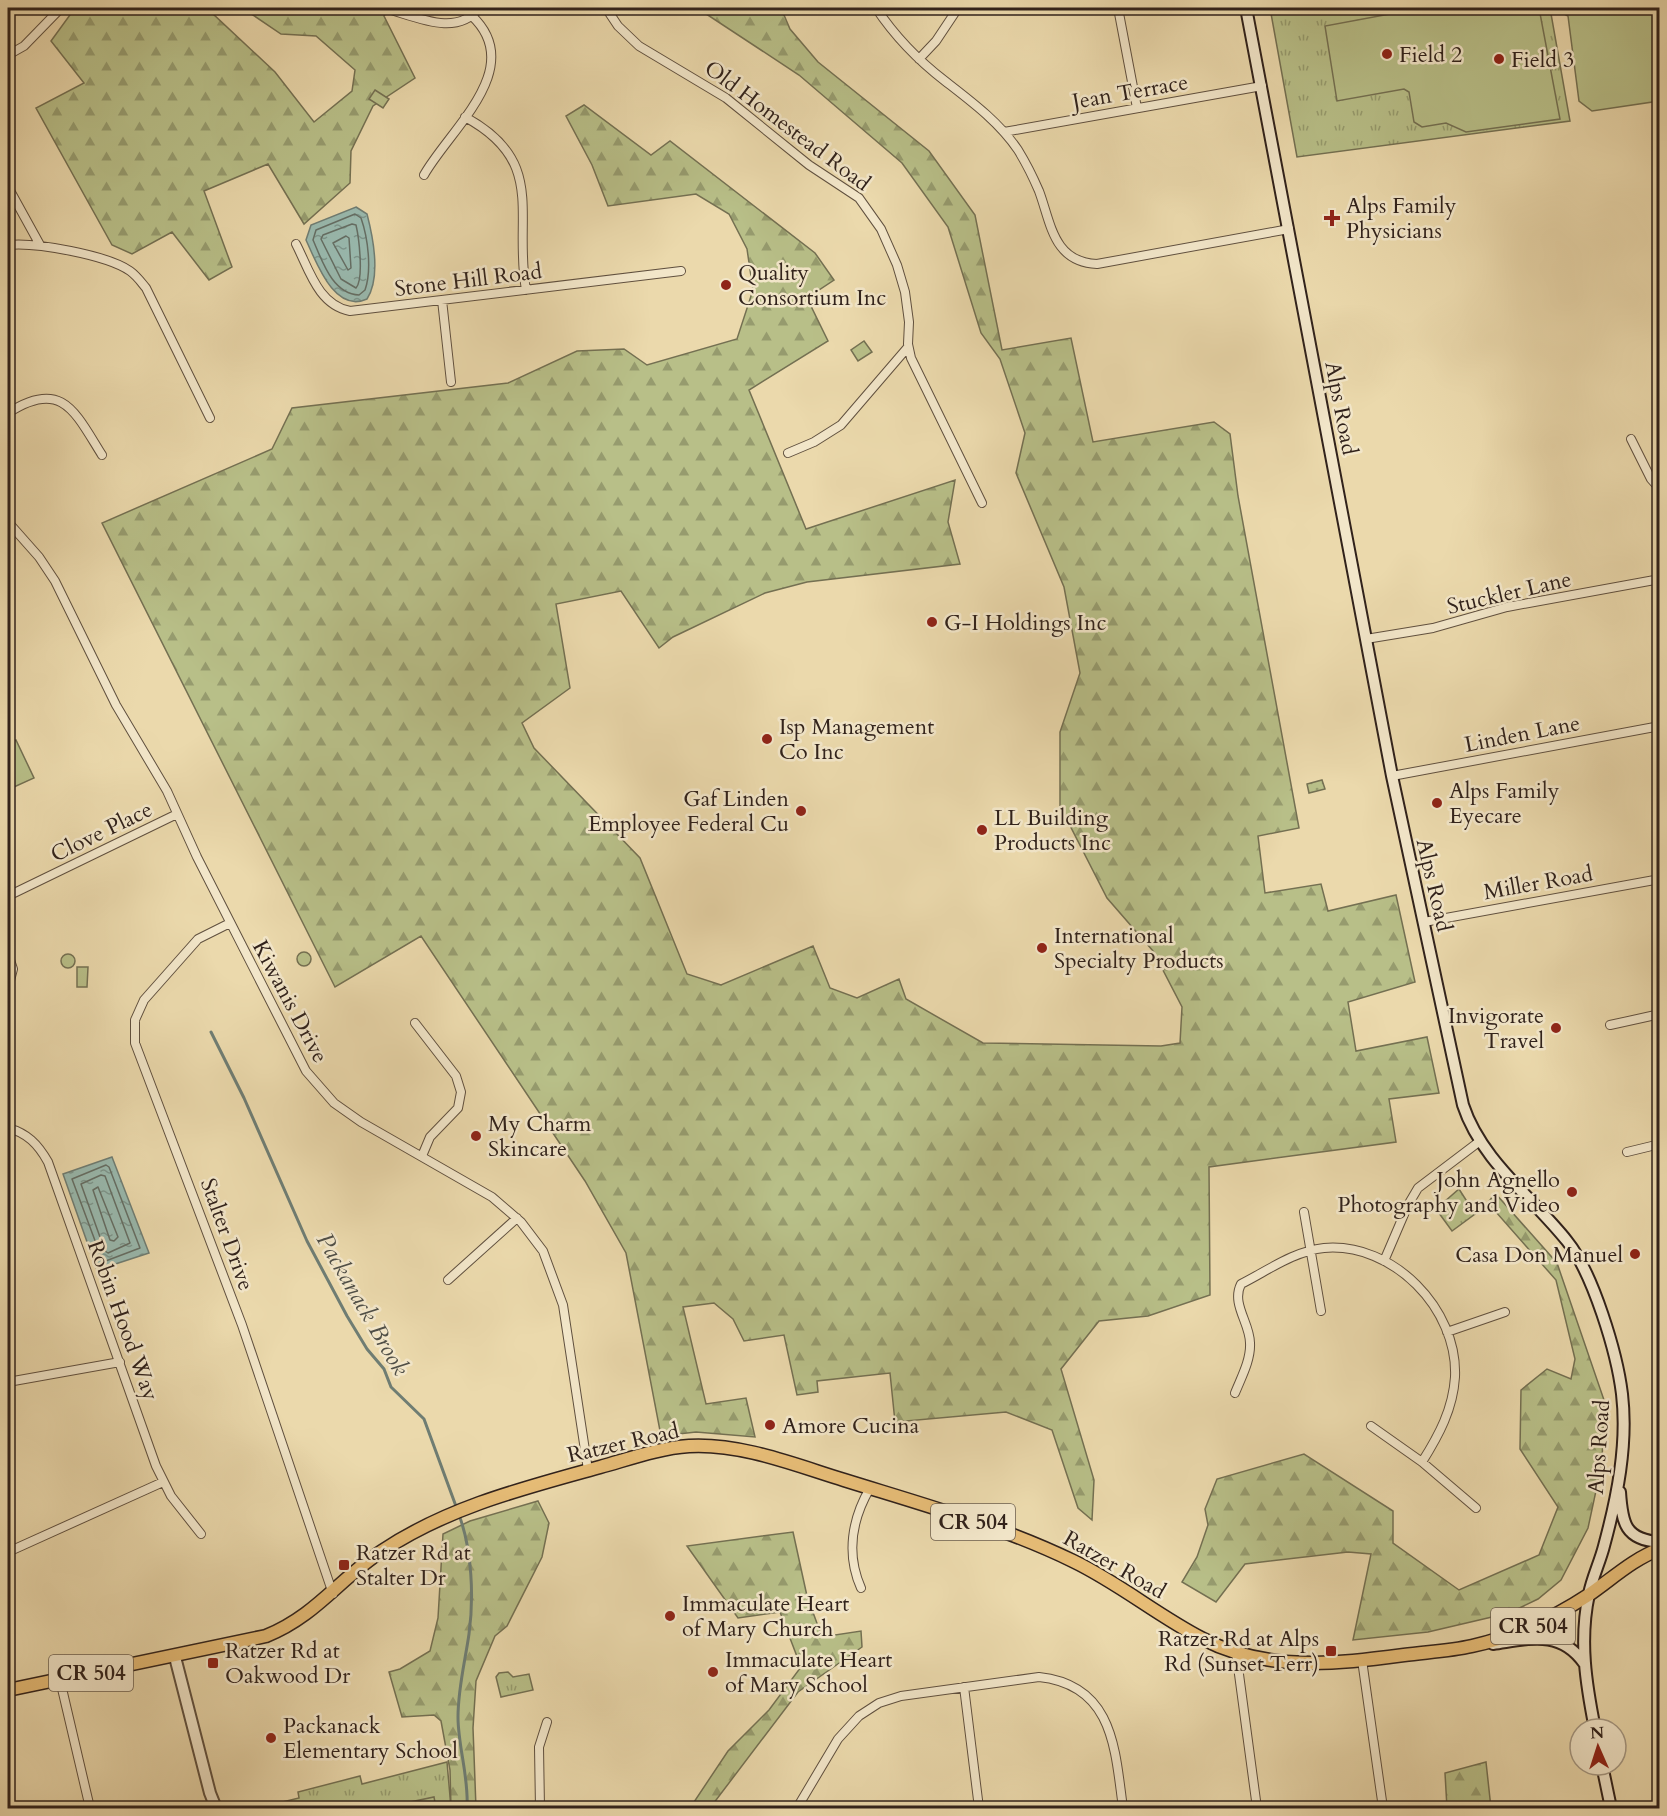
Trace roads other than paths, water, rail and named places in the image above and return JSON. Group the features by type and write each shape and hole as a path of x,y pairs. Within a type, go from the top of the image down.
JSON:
{"main road":[{"name":"Alps Road","path":"1246,8 1392,776 1463,1105 1480,1141 1569,1242 1589,1281 1616,1363 1622,1394 1623,1430 1620,1478 1604,1547 1589,1594 1584,1663 1593,1717"},
{"name":"Ratzer Road","path":"8,1690 175,1657 270,1635 294,1622 333,1594 377,1554 456,1511 588,1470 684,1447 712,1447 750,1452 870,1488 1058,1553 1099,1574 1203,1639 1236,1652 1304,1664 1362,1660 1472,1646 1530,1627 1589,1594 1626,1566 1659,1548"},
{"path":"1620,1478 1621,1509 1632,1535 1642,1541 1659,1542"},
{"path":"1472,1646 1528,1640 1557,1640 1568,1644 1584,1663"},
{"path":"175,1657 216,1809"},
{"path":"1604,1777 1611,1809"}],"street":[{"path":"8,55 24,46 61,8"},
{"path":"384,8 447,25 461,23 479,8"},
{"name":"Old Homestead Road","path":"606,8 618,26 639,46 726,98 809,165 859,198 881,229 897,266 906,302 908,347 911,358 982,503"},
{"path":"876,8 891,29 920,59 977,106 1004,132 1031,174 1048,226 1057,241 1064,250 1083,262 1107,263 1289,229"},
{"path":"920,59 958,8"},
{"path":"1118,8 1137,108"},
{"path":"424,174 465,117 488,78 492,59 485,30 472,16"},
{"name":"Jean Terrace","path":"1004,132 1262,86"},
{"path":"465,117 502,145 519,172 524,199 521,249 526,290"},
{"path":"8,187 40,245"},
{"name":"Stone Hill Road","path":"296,243 325,299 341,309 350,311 681,271"},
{"path":"8,245 40,245 122,267 139,279 210,418"},
{"path":"442,300 451,382"},
{"path":"789,453 841,425 908,347"},
{"path":"8,413 34,398 63,402 76,414 102,455"},
{"path":"1631,439 1659,489"},
{"name":"Kiwanis Drive","path":"8,522 39,557 55,581 116,705 150,760 295,1052 320,1088 361,1122 492,1197 517,1218 543,1251 558,1286 588,1470"},
{"name":"Stuckler Lane","path":"1366,639 1433,628 1507,607 1659,579"},
{"name":"Linden Lane","path":"1392,776 1659,726"},
{"name":"Clove Place","path":"8,896 177,814"},
{"name":"Miller Road","path":"1424,922 1659,879"},
{"name":"Stalter Drive","path":"230,923 198,939 144,1000 135,1020 135,1043 242,1325 333,1594"},
{"path":"8,954 13,969 8,988"},
{"path":"1610,1025 1659,1014"},
{"path":"415,1023 456,1076 460,1092 458,1108 430,1137 422,1156"},
{"name":"Robin Hood Way","path":"8,1128 26,1135 48,1162 163,1482 171,1496 201,1534"},
{"path":"1384,1261 1408,1205 1418,1188 1480,1141"},
{"path":"1627,1152 1659,1144"},
{"path":"1304,1212 1321,1311"},
{"path":"448,1280 517,1218"},
{"path":"1235,1393 1248,1362 1250,1342 1236,1293 1241,1284 1311,1250 1354,1249 1384,1261 1415,1281 1437,1311 1452,1343 1455,1377 1449,1413 1422,1462"},
{"path":"1447,1332 1505,1312"},
{"path":"8,1382 120,1362"},
{"path":"1371,1426 1422,1462 1476,1508"},
{"path":"8,1552 163,1482"},
{"path":"861,1588 855,1570 852,1540 858,1512 870,1488"},
{"path":"1236,1652 1257,1809"},
{"path":"1362,1660 1383,1809"},
{"path":"797,1809 838,1739 867,1710 892,1698 1039,1677 1061,1682 1085,1696 1108,1724 1123,1809"},
{"path":"60,1680 90,1809"},
{"path":"964,1687 979,1809"},
{"path":"540,1809 539,1747 547,1722"}],"water":[{"path":"356,207 367,214 372,234 375,269 374,280 367,299 355,302 345,299 328,283 306,240 311,225"},
{"path":"112,1157 149,1253 97,1270 63,1174"}],"waterway":[{"name":"Packanack Brook","path":"211,1032 244,1098 307,1241 347,1316 367,1349 384,1369 391,1387 424,1419 457,1509"},
{"name":"Packanack Brook","path":"459,1515 467,1543 471,1589 471,1620 458,1706 467,1808"}],"place":[{"name":"Field 2","path":"1387,54"},
{"name":"Field 3","path":"1499,59"},
{"name":"Alps Family Physicians","path":"1332,218"},
{"name":"Quality Consortium Inc","path":"726,285"},
{"name":"G-I Holdings Inc","path":"932,622"},
{"name":"Isp Management Co Inc","path":"767,739"},
{"name":"Alps Family Eyecare","path":"1437,803"},
{"name":"Gaf Linden Employee Federal Cu","path":"801,811"},
{"name":"LL Building Products Inc","path":"982,830"},
{"name":"International Specialty Products","path":"1042,948"},
{"name":"Invigorate Travel","path":"1556,1028"},
{"name":"My Charm Skincare","path":"476,1136"},
{"name":"John Agnello Photography and Video","path":"1572,1192"},
{"name":"Casa Don Manuel","path":"1635,1254"},
{"name":"Amore Cucina","path":"770,1425"},
{"name":"Ratzer Rd at Stalter Dr","path":"344,1565"},
{"name":"Immaculate Heart of Mary Church","path":"670,1616"},
{"name":"Ratzer Rd at Alps Rd (Sunset Terr)","path":"1331,1651"},
{"name":"Ratzer Rd at Oakwood Dr","path":"213,1663"},
{"name":"Immaculate Heart of Mary School","path":"713,1672"},
{"name":"Packanack Elementary School","path":"271,1738"}]}
